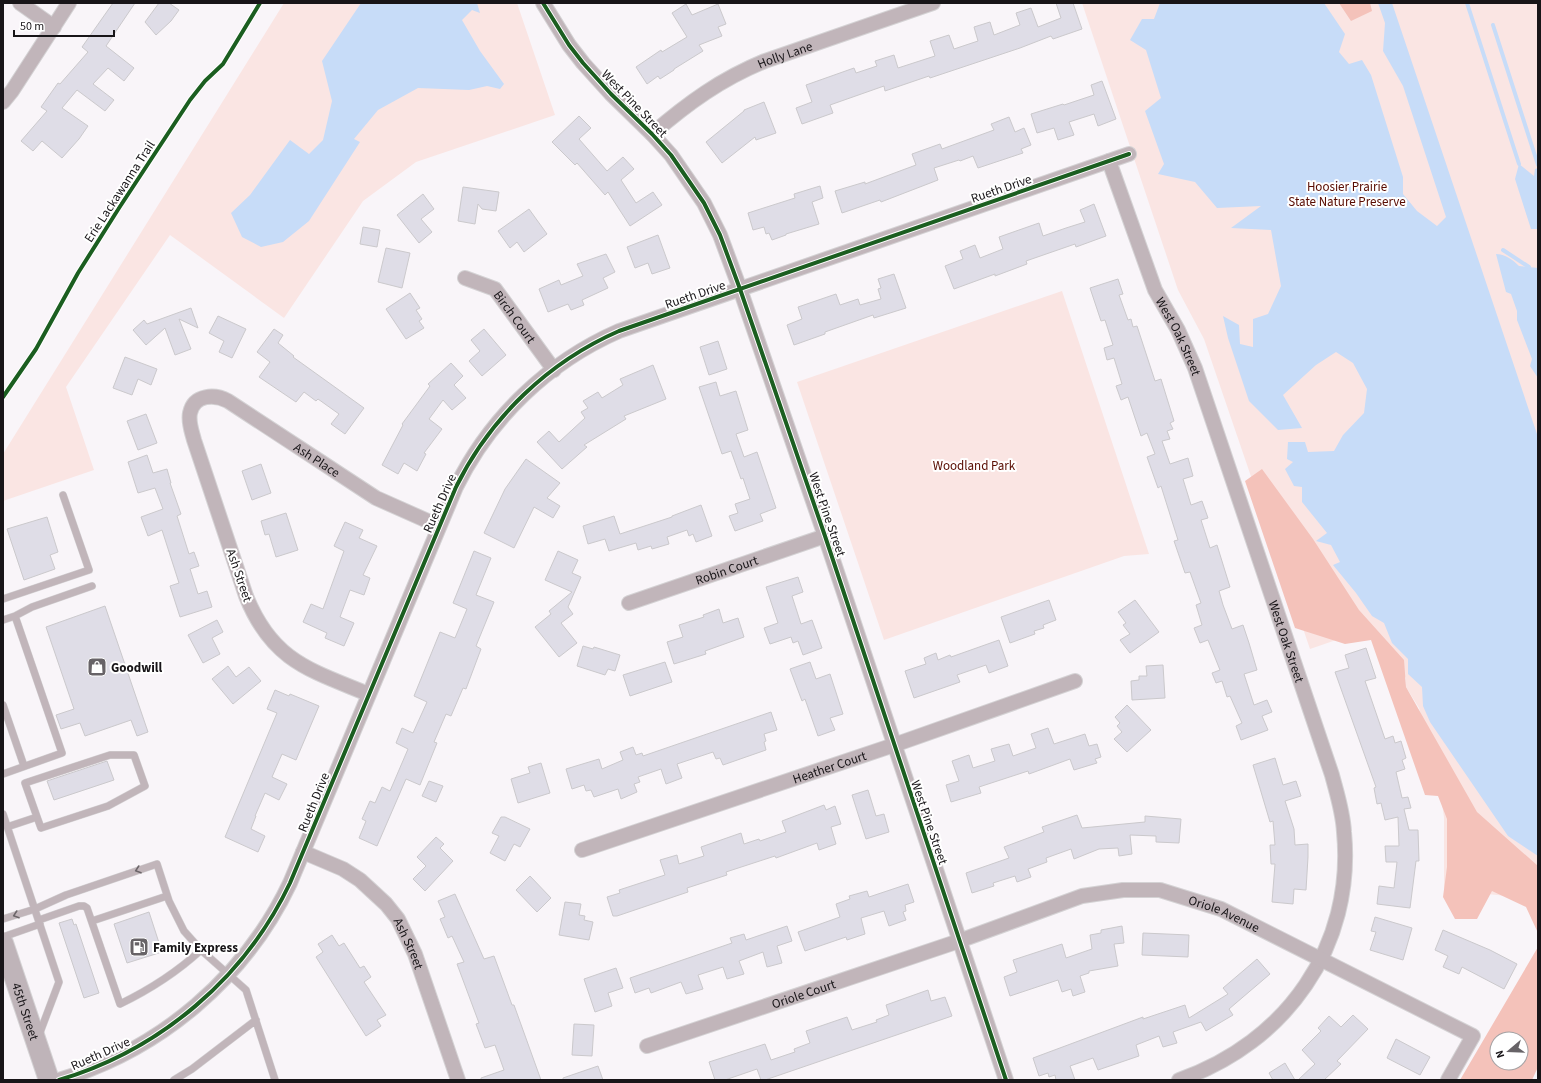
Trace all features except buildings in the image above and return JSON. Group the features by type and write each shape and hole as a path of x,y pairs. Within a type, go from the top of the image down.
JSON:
{"main road":[{"name":"45th Street","path":"3,942 11,974 49,1080"}],"street":[{"path":"20,3 54,27"},
{"path":"3,102 12,91 69,3"},
{"name":"West Pine Street","path":"543,3 569,45 583,63 611,94 652,134 683,171 704,203 720,235 825,536 1006,1080"},
{"name":"Holly Lane","path":"652,134 696,98 712,87 741,71 765,61 933,3"},
{"name":"Rueth Drive","path":"59,1080 114,1059 156,1036 196,1006 228,975 252,946 272,918 282,900 303,852 368,694 463,473 489,434 521,397 570,358 606,337 1129,154"},
{"name":"West Oak Street","path":"1109,161 1155,290 1178,330 1195,368 1336,790 1344,833 1344,877 1336,922 1332,936 1321,960 1293,1002 1261,1035 1224,1061 1183,1079"},
{"name":"Birch Court","path":"465,278 495,289 554,370"},
{"name":"Ash Place","path":"197,401 214,396 228,401 376,498 439,526"},
{"name":"Ash Street","path":"197,401 191,409 189,418 194,440 246,596 260,625 270,639 293,660 309,669 368,694"},
{"name":"Robin Court","path":"629,603 825,536"},
{"name":"Heather Court","path":"582,850 894,745 1075,681"},
{"name":"Ash Street","path":"303,852 343,869 360,880 374,891 398,919 415,954 458,1080"},
{"name":"Oriole Avenue","path":"959,941 1082,896 1123,890 1160,890 1221,909 1473,1036 1448,1080"},
{"name":"Oriole Court","path":"647,1046 959,941"}],"lane":[{"path":"3,600 89,570 63,495"},
{"path":"3,620 15,616 32,607 92,586"},
{"path":"3,774 62,753 15,616"},
{"path":"3,705 24,766"},
{"path":"110,755 134,755 145,786 108,806 41,828 37,817 25,783 110,755"},
{"path":"3,814 59,982 36,1042"},
{"path":"7,827 37,817"},
{"path":"3,919 66,895 156,864 167,896 180,925 201,950 246,990 276,1080"},
{"path":"92,921 167,896"},
{"path":"3,937 84,906 87,908 92,921 120,1004 170,977 201,950"},
{"path":"174,1080 192,1069 256,1020"}],"green space":[{"path":"284,3 517,3 555,115 416,162 363,201 284,318 170,235 66,387 94,470 3,501 3,454"},
{"name":"Hoosier Prairie State Nature Preserve","path":"1082,3 1538,3 1538,899 1444,890 1444,817 1435,758 1419,708 1406,687 1406,678 1368,629 1310,649 1204,339 1178,290"},
{"name":"Woodland Park","path":"1062,291 1149,554 1124,556 884,640 797,382"}],"shaded area":[{"path":"1339,3 1370,3 1372,11 1351,21"},
{"path":"1262,469 1313,539 1359,610 1404,660 1406,687 1477,812 1538,866 1538,933 1526,907 1492,891 1477,919 1455,919 1443,897 1447,867 1447,819 1438,796 1425,795 1371,640 1345,644 1295,628 1245,481"},
{"path":"1538,947 1538,1067 1532,1080 1460,1080"}],"water":[{"path":"361,3 477,3 480,13 472,10 462,20 480,51 504,84 500,89 487,86 469,90 418,88 378,110 354,139 360,142 309,221 283,242 261,247 242,237 231,213 250,195 290,140 309,154 323,140 332,101 322,61"},
{"name":"Hoosier Prairie State Nature Preserve","path":"1160,3 1324,3 1345,34 1339,52 1349,64 1362,60 1371,75 1403,177 1403,194 1417,211 1437,226 1446,217 1403,86 1383,51 1385,23 1378,3 1392,3 1538,437 1538,856 1508,836 1430,722 1423,706 1422,687 1408,674 1408,659 1392,643 1384,623 1372,616 1356,593 1333,565 1340,562 1331,545 1316,541 1327,533 1302,502 1302,487 1294,486 1285,469 1293,462 1287,459 1288,442 1305,442 1308,452 1334,451 1343,435 1364,413 1367,389 1353,363 1336,352 1316,365 1283,395 1302,428 1278,430 1249,401 1228,338 1223,316 1239,325 1240,344 1253,347 1253,319 1268,314 1281,286 1271,230 1231,228 1261,206 1217,208 1195,182 1158,174 1164,164 1145,111 1161,98 1146,50 1130,40 1142,19 1154,19"},
{"path":"1519,164 1534,176 1535,169 1538,168 1538,229 1531,229 1515,179"},
{"path":"1496,254 1509,258 1519,266 1538,268 1538,378 1530,366 1532,359 1517,320 1517,311 1511,294 1506,292"}],"waterway":[{"path":"1467,3 1519,164"},
{"path":"1493,25 1538,165"},
{"path":"1503,250 1529,267"}],"cycle path":[{"name":"Erie Lackawanna Trail","path":"3,397 36,349 78,273 119,208 190,100 205,81 223,64 260,3"},
{"path":"543,3 569,45 583,63 671,155 704,203 720,235 825,536 1006,1080"},
{"path":"59,1080 96,1067 131,1050 165,1030 196,1006 224,979 249,950 271,918 290,883 456,487 470,462 504,415 545,376 568,359 619,331 1129,154"}],"place":[{"name":"Goodwill","path":"97,667"},
{"name":"Family Express","path":"139,947"}]}
